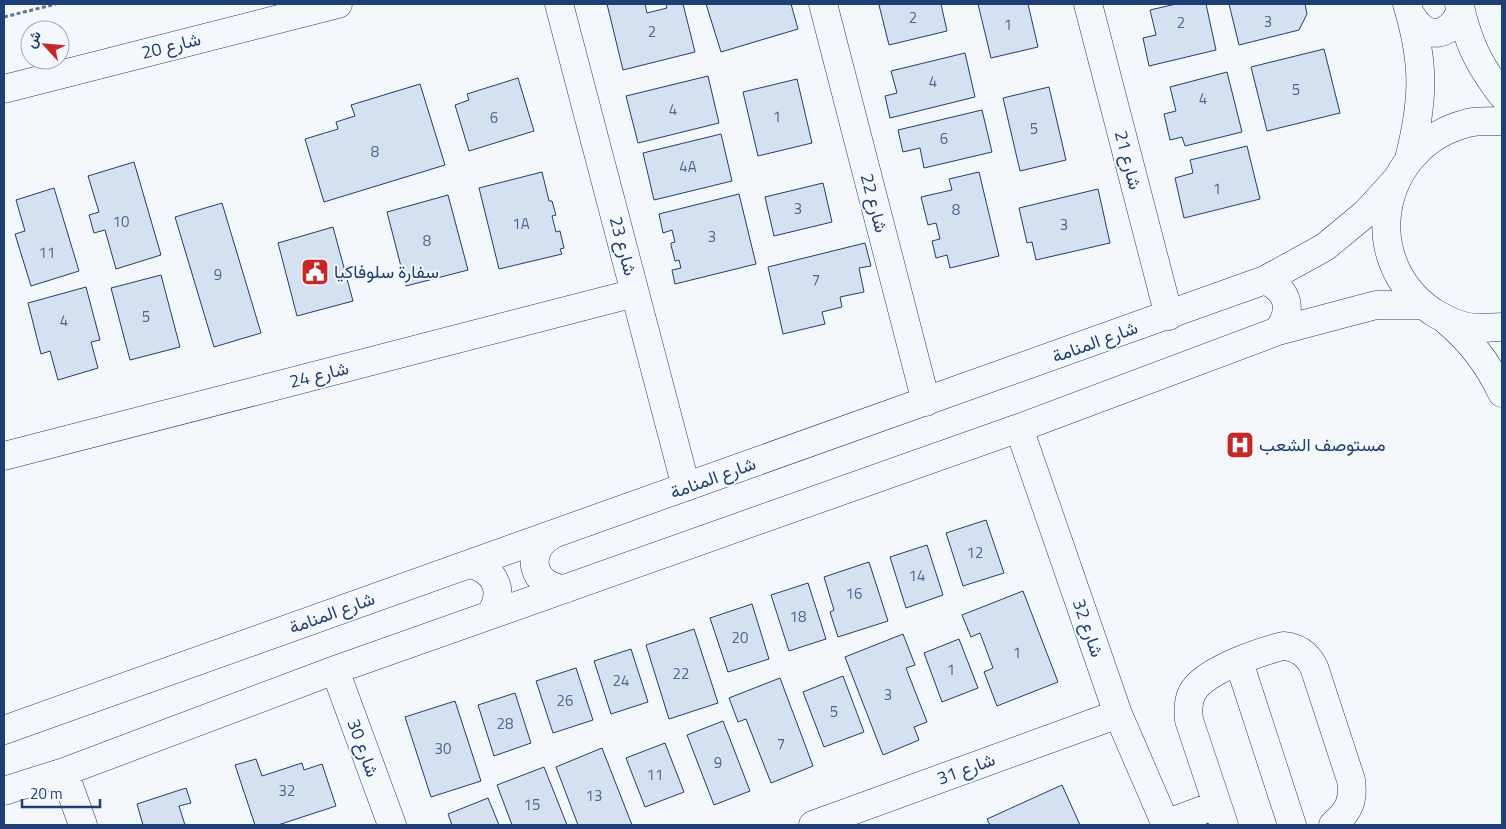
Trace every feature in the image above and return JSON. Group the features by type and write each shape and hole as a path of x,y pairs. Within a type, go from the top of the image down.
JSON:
{"street":[{"name":"شارع 20","path":"4,89 338,4"},
{"name":"شارع 23","path":"559,4 686,488"},
{"name":"شارع 22","path":"823,4 926,402"},
{"name":"شارع 21","path":"1088,4 1169,316"},
{"path":"1409,9 1416,25 1426,31 1437,33 1448,29 1456,21 1460,7"},
{"path":"1460,7 1473,50 1482,67 1502,95"},
{"path":"1409,9 1419,51 1421,93 1417,128 1386,212 1388,247 1401,279 1434,312 1463,335 1474,347 1502,393"},
{"name":"شارع المنامة","path":"4,730 1169,316 1264,280 1326,247 1366,213 1402,170 1435,136 1469,122 1502,121"},
{"path":"1264,280 1282,292 1286,302 1288,312 1278,331"},
{"name":"شارع 24","path":"4,456 635,293"},
{"path":"4,791 64,772 335,670 1018,428 1278,331 1376,305 1434,312 1478,328 1502,327"},
{"name":"شارع 32","path":"1018,428 1118,714 1165,825"},
{"path":"552,535 539,545 536,553 535,569 539,577 550,586 565,589"},
{"path":"470,564 481,567 489,573 495,582 498,600 490,615"},
{"path":"1165,825 1220,815 1188,720 1189,702 1197,685 1215,671 1283,646 1291,646 1308,656 1314,667 1351,780 1352,798 1350,806 1333,825"},
{"path":"1239,662 1292,825"},
{"name":"شارع 30","path":"335,670 392,825"},
{"name":"شارع 31","path":"829,823 1118,714"},
{"path":"64,772 83,825"}],"path":[{"path":"4,17 56,4"}],"building":[{"path":"607,4 645,4 647,13 667,8 666,4 683,4 695,52 623,70"},
{"path":"706,4 791,4 798,29 721,52"},
{"path":"941,4 947,31 889,45 879,5"},
{"path":"978,4 1028,4 1038,47 991,58"},
{"path":"1176,4 1206,4 1216,50 1149,66 1143,38 1156,35 1150,10"},
{"path":"1229,4 1305,4 1307,14 1299,30 1239,45"},
{"path":"1324,49 1340,113 1267,131 1251,67"},
{"path":"965,53 975,97 890,118 885,96 897,93 891,71"},
{"path":"1227,72 1242,132 1185,146 1182,137 1170,140 1164,114 1176,111 1170,87"},
{"path":"708,76 719,123 638,143 626,96"},
{"path":"518,78 534,131 469,151 455,105 469,100 467,94"},
{"path":"797,79 812,143 758,156 743,92"},
{"path":"420,84 445,165 324,202 305,139 338,129 336,122 355,116 351,105"},
{"path":"1049,87 1066,160 1020,171 1003,98"},
{"path":"982,110 992,152 924,168 920,148 903,152 898,130"},
{"path":"721,134 732,181 654,200 643,153"},
{"path":"1247,146 1260,199 1184,218 1175,178 1193,173 1190,160"},
{"path":"134,162 161,255 116,269 105,230 94,233 89,215 99,212 88,176"},
{"path":"542,172 549,201 552,201 556,215 552,216 556,232 560,231 564,248 560,249 562,254 499,269 479,188"},
{"path":"979,172 999,256 950,268 947,255 936,258 932,241 940,239 936,223 928,225 921,197 952,190 949,179"},
{"path":"823,183 832,222 774,236 765,197"},
{"path":"54,188 79,271 31,286 15,234 25,231 16,200"},
{"path":"1098,189 1110,243 1036,260 1032,242 1027,243 1019,208"},
{"path":"739,194 756,264 675,284 672,270 681,268 679,260 675,261 671,245 671,243 675,242 672,230 663,233 659,214"},
{"path":"448,195 468,270 406,286 387,212"},
{"path":"222,203 261,333 214,347 175,217"},
{"name":"سفارة سلوفاكيا","path":"333,227 353,301 297,316 278,243"},
{"path":"865,243 871,266 859,268 864,292 840,297 842,307 822,312 825,324 783,334 768,267"},
{"path":"161,275 180,347 130,360 111,288"},
{"path":"86,287 100,340 91,342 98,368 58,380 50,351 41,354 28,303"},
{"path":"986,520 1004,573 963,586 946,533"},
{"path":"927,545 943,595 906,608 890,557"},
{"path":"869,562 888,621 838,637 830,612 834,610 824,577"},
{"path":"808,583 826,639 789,651 771,595"},
{"path":"1023,591 1058,682 997,706 984,672 993,668 980,633 971,637 962,615"},
{"path":"752,604 769,659 728,672 710,618"},
{"path":"694,629 718,703 669,719 646,645"},
{"path":"903,634 915,665 906,668 927,722 914,727 919,740 883,755 845,657"},
{"path":"959,639 978,688 942,702 924,653"},
{"path":"631,649 648,702 611,714 594,661"},
{"path":"576,668 593,720 553,733 536,681"},
{"path":"843,676 864,732 824,747 803,692"},
{"path":"780,678 813,766 771,783 746,719 738,722 729,698"},
{"path":"515,693 531,743 494,756 478,705"},
{"path":"455,701 481,781 431,797 405,717"},
{"path":"723,721 750,791 714,805 687,735"},
{"path":"665,743 684,792 645,807 626,758"},
{"path":"602,748 632,825 578,825 556,767"},
{"path":"256,759 262,776 302,763 304,770 322,764 336,806 278,825 255,825 235,765"},
{"path":"544,767 567,825 512,825 497,785"},
{"path":"1062,785 1080,825 990,825 987,819"},
{"path":"186,788 191,803 179,806 185,825 143,825 137,804"},
{"path":"488,798 499,825 452,825 448,814"}],"place":[{"name":"سفارة سلوفاكيا","path":"315,272"},
{"name":"مستوصف الشعب","path":"1240,445"}]}
